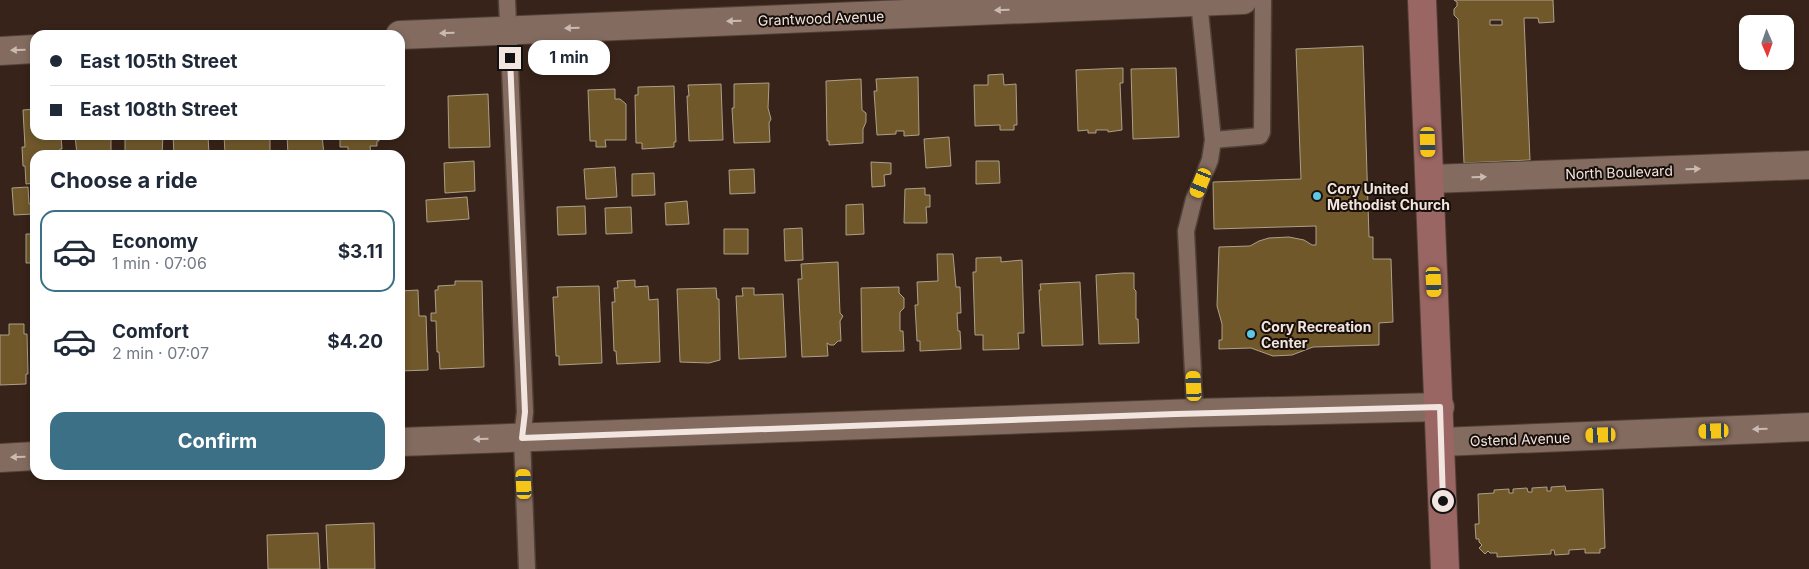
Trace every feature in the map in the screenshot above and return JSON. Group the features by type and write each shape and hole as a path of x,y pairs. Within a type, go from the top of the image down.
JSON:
{"main road":[{"path":"1422,0 1440,407 1445,569"}],"street":[{"name":"Grantwood Avenue","path":"405,35 1243,0"},
{"path":"0,51 30,49"},
{"name":"North Boulevard","path":"1430,179 1809,165"},
{"path":"405,442 1195,413 1440,407"},
{"name":"Ostend Avenue","path":"1441,442 1809,427"},
{"path":"0,458 30,456"}],"lane":[{"path":"507,0 525,412 522,438 528,569"},
{"path":"1213,140 1260,136 1262,132 1263,0"},
{"path":"1195,413 1186,231 1194,200 1210,160 1213,140 1199,2"}],"building":[{"path":"1454,0 1553,0 1554,22 1539,23 1538,18 1524,18 1530,160 1464,163 1458,19 1454,15 1457,2","holes":["1490,20 1502,20 1502,25 1490,25"]},
{"path":"1363,46 1369,237 1373,237 1373,259 1391,259 1393,322 1379,323 1379,345 1313,347 1292,355 1273,356 1251,348 1219,349 1219,340 1222,340 1222,324 1217,306 1219,247 1250,246 1269,238 1289,237 1316,245 1316,226 1214,229 1213,182 1301,179 1296,49"},
{"path":"1123,68 1123,83 1120,83 1122,130 1108,132 1108,130 1096,130 1096,133 1088,133 1088,130 1078,131 1076,70"},
{"path":"1176,68 1179,137 1133,139 1131,69"},
{"path":"1003,74 1004,85 1016,84 1017,125 1014,125 1014,130 1000,130 1000,125 975,126 974,85 988,85 988,75"},
{"path":"918,77 919,135 904,136 904,131 896,131 896,134 877,135 874,91 877,91 876,79"},
{"path":"861,79 862,110 866,113 863,143 829,145 829,141 827,141 826,81"},
{"path":"769,83 770,142 734,143 732,108 734,108 734,84"},
{"path":"721,84 723,140 689,141 688,85"},
{"path":"674,86 676,142 674,142 674,147 642,149 642,143 636,143 635,95 638,95 638,87"},
{"path":"615,89 615,99 620,99 626,104 626,140 605,140 606,147 596,147 596,141 590,141 588,90"},
{"path":"488,94 490,147 449,148 448,96"},
{"path":"30,109 30,140 61,140 62,149 30,150 30,184 26,184 22,147 25,147 23,110"},
{"path":"949,137 951,166 926,168 924,139"},
{"path":"76,140 111,140 111,150 76,150"},
{"path":"125,140 163,140 162,150 125,150"},
{"path":"173,140 208,140 209,150 174,150"},
{"path":"224,140 270,140 270,150 225,150"},
{"path":"287,140 322,140 324,150 288,150"},
{"path":"340,140 379,140 377,141 377,146 370,146 370,150 348,150 348,147 340,147"},
{"path":"474,161 475,191 445,193 444,163"},
{"path":"976,161 999,161 1000,183 976,184"},
{"path":"871,162 891,163 891,174 884,175 885,186 872,187"},
{"path":"615,167 617,197 586,199 584,169"},
{"path":"754,169 755,193 730,194 729,170"},
{"path":"654,173 655,195 632,196 632,174"},
{"path":"28,187 30,214 14,215 12,188"},
{"path":"925,188 925,195 930,195 930,207 926,207 927,223 904,223 905,189"},
{"path":"467,197 469,219 427,222 426,200"},
{"path":"687,201 689,224 666,225 665,203"},
{"path":"863,204 864,234 846,235 846,205"},
{"path":"585,206 586,234 558,235 557,207"},
{"path":"631,207 632,233 606,234 605,208"},
{"path":"802,228 803,260 785,261 784,229"},
{"path":"724,229 748,229 748,254 724,254"},
{"path":"26,234 30,234 30,263 26,263"},
{"path":"937,254 953,254 956,287 960,287 961,313 957,313 961,349 920,351 920,341 917,341 915,305 918,305 917,282 938,281"},
{"path":"1001,257 1001,262 1022,260 1024,333 1018,333 1019,349 983,350 983,335 975,335 973,272 976,272 976,258"},
{"path":"838,262 840,313 843,316 840,321 841,341 834,345 827,343 828,356 802,357 798,279 802,279 801,264"},
{"path":"1134,273 1139,343 1099,344 1096,275"},
{"path":"635,280 635,287 648,286 649,300 658,299 660,362 617,364 616,351 614,351 612,302 615,302 614,288 618,288 617,281"},
{"path":"455,281 482,281 484,367 440,369 439,352 437,352 436,321 431,321 431,313 436,313 435,290 438,290 438,286 455,285"},
{"path":"1080,282 1083,345 1042,346 1040,284"},
{"path":"599,286 602,363 559,365 559,356 556,356 553,297 558,297 557,287"},
{"path":"899,287 899,293 904,298 904,308 900,312 900,331 903,331 904,351 862,352 861,288"},
{"path":"716,288 717,299 719,299 720,360 709,363 680,362 677,289"},
{"path":"742,288 754,288 754,295 783,294 786,357 739,359 736,296 743,296"},
{"path":"418,290 419,316 426,316 428,370 405,371 405,291"},
{"path":"9,324 24,324 24,334 27,334 28,374 26,374 26,384 0,385 0,335 9,335"},
{"path":"1565,486 1566,491 1603,489 1605,548 1600,549 1600,553 1585,553 1585,549 1569,550 1569,554 1555,555 1554,550 1551,550 1551,554 1497,557 1497,553 1490,553 1488,551 1485,554 1479,548 1482,545 1479,539 1476,539 1475,524 1479,524 1478,494 1494,493 1494,490 1509,489 1509,493 1513,493 1513,489 1527,488 1528,492 1532,492 1532,488 1547,487 1547,491 1551,491 1551,487"},
{"path":"374,523 375,569 328,569 326,525"},
{"path":"318,533 320,569 268,569 267,535"}],"place":[{"name":"Cory United Methodist Church","path":"1317,196"},
{"name":"Cory Recreation Center","path":"1251,334"}],"route":[{"path":"510,58 525,412 522,438 1176,414 1440,407 1443,501"}]}
